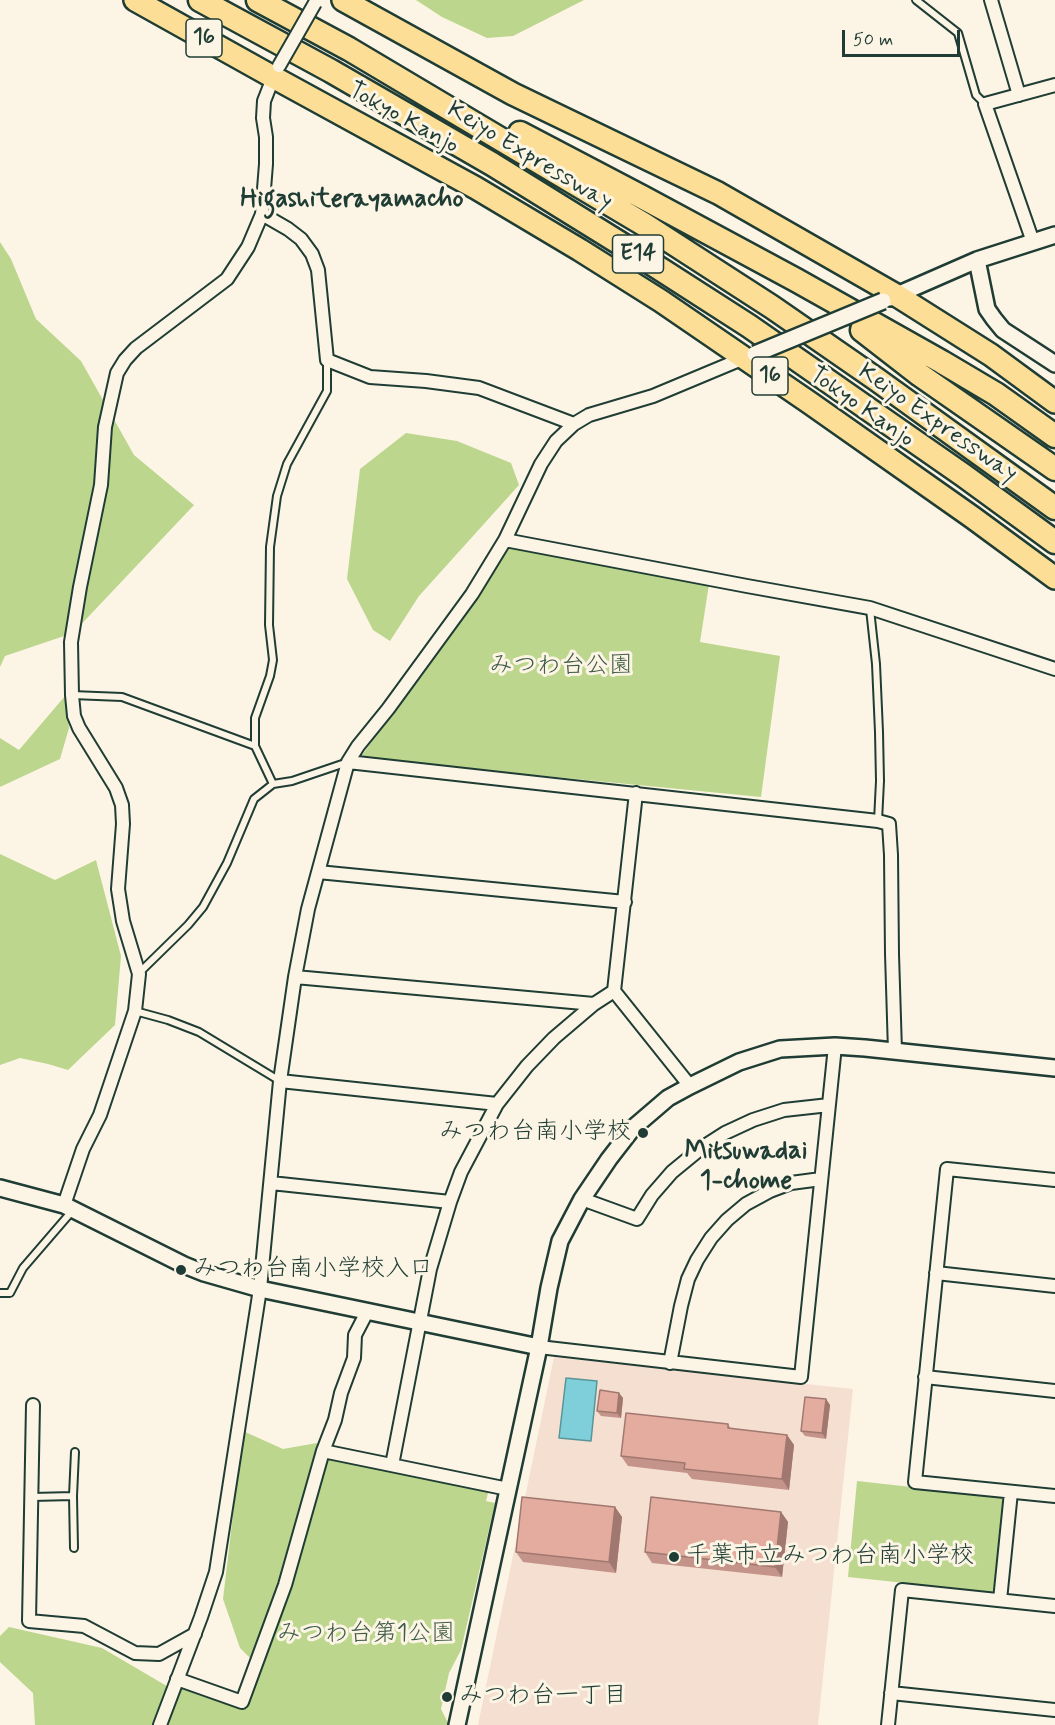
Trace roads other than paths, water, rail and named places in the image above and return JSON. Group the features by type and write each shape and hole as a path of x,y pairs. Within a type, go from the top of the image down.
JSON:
{"highway":[{"name":"Tokyo Kanjo","path":"135,0 276,71 486,194 749,356 1055,578"},
{"name":"Keiyo Expressway","path":"200,0 351,82 492,164 626,247 776,345 1055,542"},
{"name":"Keiyo Expressway","path":"258,0 349,49 635,219 772,307 1055,508"},
{"path":"343,0 513,94 718,193 890,298 991,356 1055,402"},
{"path":"349,49 538,143 796,280 960,372 1055,435"},
{"path":"796,280 920,375 1055,469"}],"street":[{"path":"991,0 1019,94"},
{"path":"69,1207 83,1149 100,1115 135,1011 139,974 123,921 118,889 123,824 122,805 116,788 79,728 74,716 72,695 71,642 101,485 105,427 117,374 125,360 136,348 226,279 248,247 262,214 266,164 266,137 262,118 264,101 276,71 316,1"},
{"path":"1033,242 985,104 1055,85"},
{"path":"262,214 301,239 312,254 318,270 327,360 370,377 479,388 574,424"},
{"path":"160,1725 216,1572 260,1289 280,1081 295,977 308,909 348,762 472,594 505,540 541,464 556,441 574,424 589,416 653,396 977,260 1055,235"},
{"path":"977,260 987,309 994,319 1003,330 1055,364"},
{"path":"505,540 870,608 1055,669"},
{"path":"348,762 889,824 895,1051"},
{"path":"636,794 615,991 690,1086"},
{"path":"318,872 625,902"},
{"path":"295,977 594,1004"},
{"path":"392,1465 430,1269 461,1172 497,1104 527,1066 554,1038 594,1004 615,991"},
{"path":"0,1188 69,1207 183,1265 260,1289 539,1347 801,1377 835,1046"},
{"path":"457,1725 560,1241 582,1199 633,1128 668,1098 690,1086 739,1062 780,1049 835,1046 1055,1068"},
{"path":"280,1081 497,1104"},
{"path":"582,1199 637,1219 652,1195 672,1172 700,1149 725,1133 753,1120 784,1110 829,1105"},
{"path":"1055,1180 947,1170 915,1482 1055,1496"},
{"path":"670,1363 688,1279 711,1238 746,1204 770,1191 791,1183 820,1179"},
{"path":"271,1183 450,1203"},
{"path":"936,1274 1055,1286"},
{"path":"177,1679 242,1702 285,1585 323,1451 354,1358 355,1335 367,1312"},
{"path":"925,1377 1055,1391"},
{"path":"33,1405 29,1621 84,1626 135,1653 159,1654 195,1634"},
{"path":"323,1451 508,1489"},
{"path":"1000,1600 1011,1492"},
{"path":"888,1725 903,1590 1055,1606"},
{"path":"891,1694 1055,1710"}],"lane":[{"path":"916,0 958,33 976,95 985,104"},
{"path":"273,784 255,746 255,718 270,676 273,660 268,625 270,547 277,496 287,464 327,391 327,360"},
{"path":"870,608 876,664 879,732 878,821"},
{"path":"72,695 122,697 255,746"},
{"path":"139,974 203,907 227,863 254,799 273,784 292,781 348,762"},
{"path":"135,1011 199,1032 280,1081"},
{"path":"0,1293 10,1293 23,1268 69,1207"},
{"path":"74,1548 75,1452"},
{"path":"32,1497 73,1496"}],"water":[{"path":"566,1378 597,1381 591,1441 559,1438"}],"place":[{"name":"みつわ台南小学校","path":"643,1133"},
{"name":"みつわ台南小学校入口","path":"181,1270"},
{"name":"千葉市立みつわ台南小学校","path":"674,1557"},
{"name":"みつわ台一丁目","path":"447,1697"}],"district":[{"name":"Higashiterayamacho","path":"352,201"},
{"name":"Mitsuwadai 1-chome","path":"746,1168"}],"park label":[{"name":"みつわ台公園","path":"561,667"},
{"name":"みつわ台第1公園","path":"366,1635"}]}
